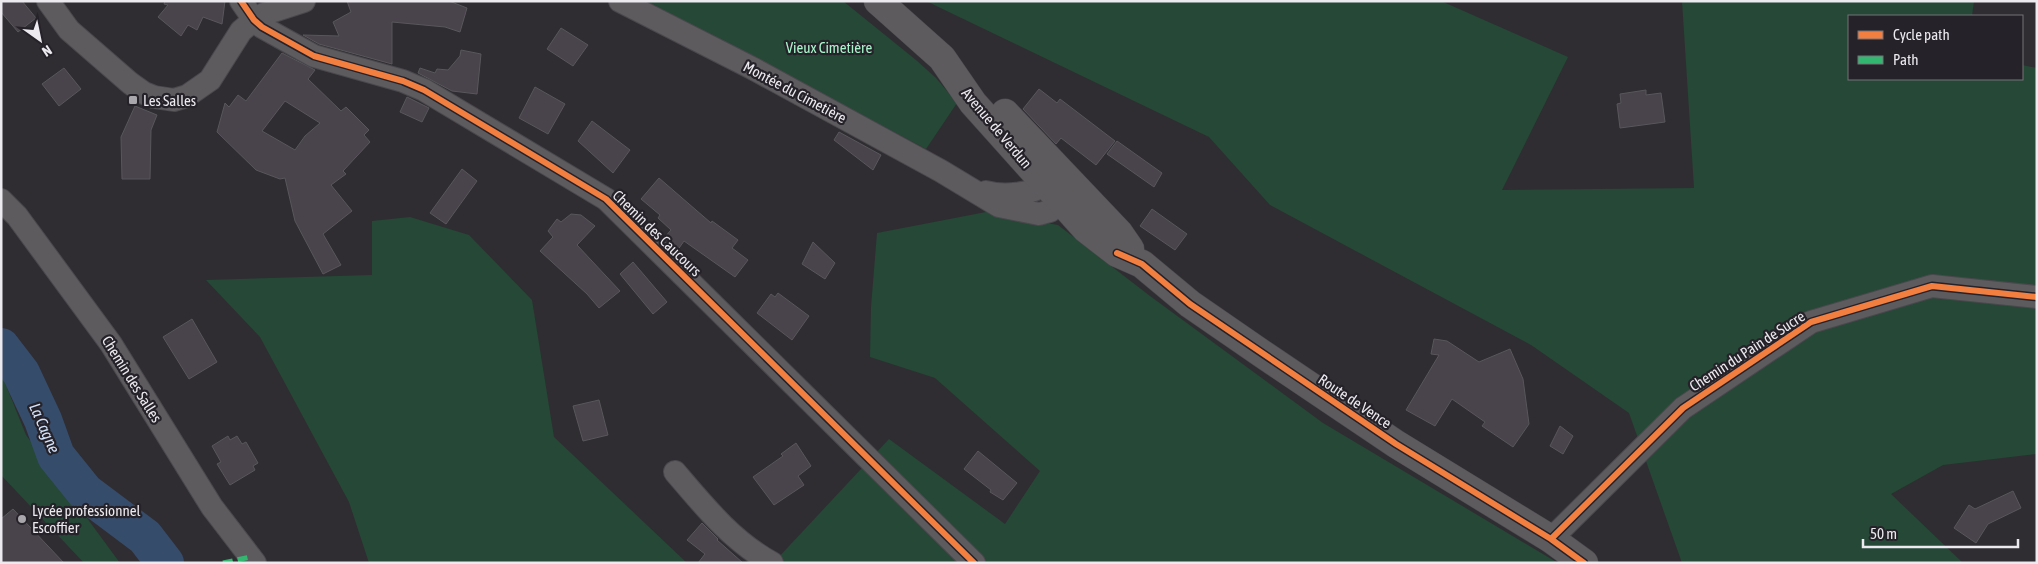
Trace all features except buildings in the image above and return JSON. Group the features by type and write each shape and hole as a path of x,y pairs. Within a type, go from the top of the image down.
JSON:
{"main road":[{"name":"Avenue de Verdun","path":"878,1 942,58 973,103 1086,229 1118,243"},
{"name":"Route de Vence","path":"942,58 981,89 1033,141 1118,243 1190,304 1380,433 1551,539 1584,563"}],"street":[{"path":"48,1 69,30 130,83 148,95 166,100 187,96 210,80 241,31 259,12 304,1"},
{"name":"Chemin des Caucours","path":"240,1 259,12 262,27 314,56 403,81 424,90 606,199 974,563"},
{"name":"Montée du Cimetière","path":"620,1 752,68 968,187 996,195 1038,190 1054,193"},
{"name":"Route de Vence","path":"1033,141 1052,177 1054,193"},
{"name":"Chemin des Salles","path":"1,200 17,216 111,344 212,507 256,563"},
{"name":"Chemin du Pain de Sucre","path":"1551,539 1683,408 1811,322 1932,286 2037,296"},
{"path":"675,472 710,513 749,549 772,563"}],"green space":[{"name":"Vieux Cimetière","path":"628,1 843,1 916,60 936,78 957,103 926,149 847,107"},
{"path":"926,1 1441,1 1568,57 1502,190 1694,188 1682,1 1974,1 1972,15 1848,15 1848,80 2023,80 2023,65 2037,68 2037,454 1943,465 1891,494 1963,563 1682,563 1629,413 1531,345 1270,205 1209,137"},
{"path":"986,212 1058,225 1150,296 1323,423 1558,563 782,563 776,560 889,439 1005,524 1040,471 935,378 870,357 871,307 877,233"},
{"path":"410,217 469,235 532,300 554,437 687,563 369,563 349,502 260,337 206,280 372,275 372,221"},
{"path":"1,373 26,435 120,563 84,563 1,475"}],"waterway":[{"name":"La Cagne","path":"1,347 21,373 43,420 56,456 85,492 145,537 165,563"}],"marked path":[{"path":"223,563 250,557"}],"cycle path":[{"path":"241,1 254,20 262,27 314,56 403,81 424,90 606,199 974,563"},
{"path":"1117,253 1142,264 1190,304 1396,444 1551,539 1584,563"},
{"path":"1551,539 1683,408 1811,322 1932,286 2037,297"}],"place":[{"name":"Les Salles","path":"133,100"},
{"name":"Lycée professionnel Escoffier","path":"22,519"}]}
